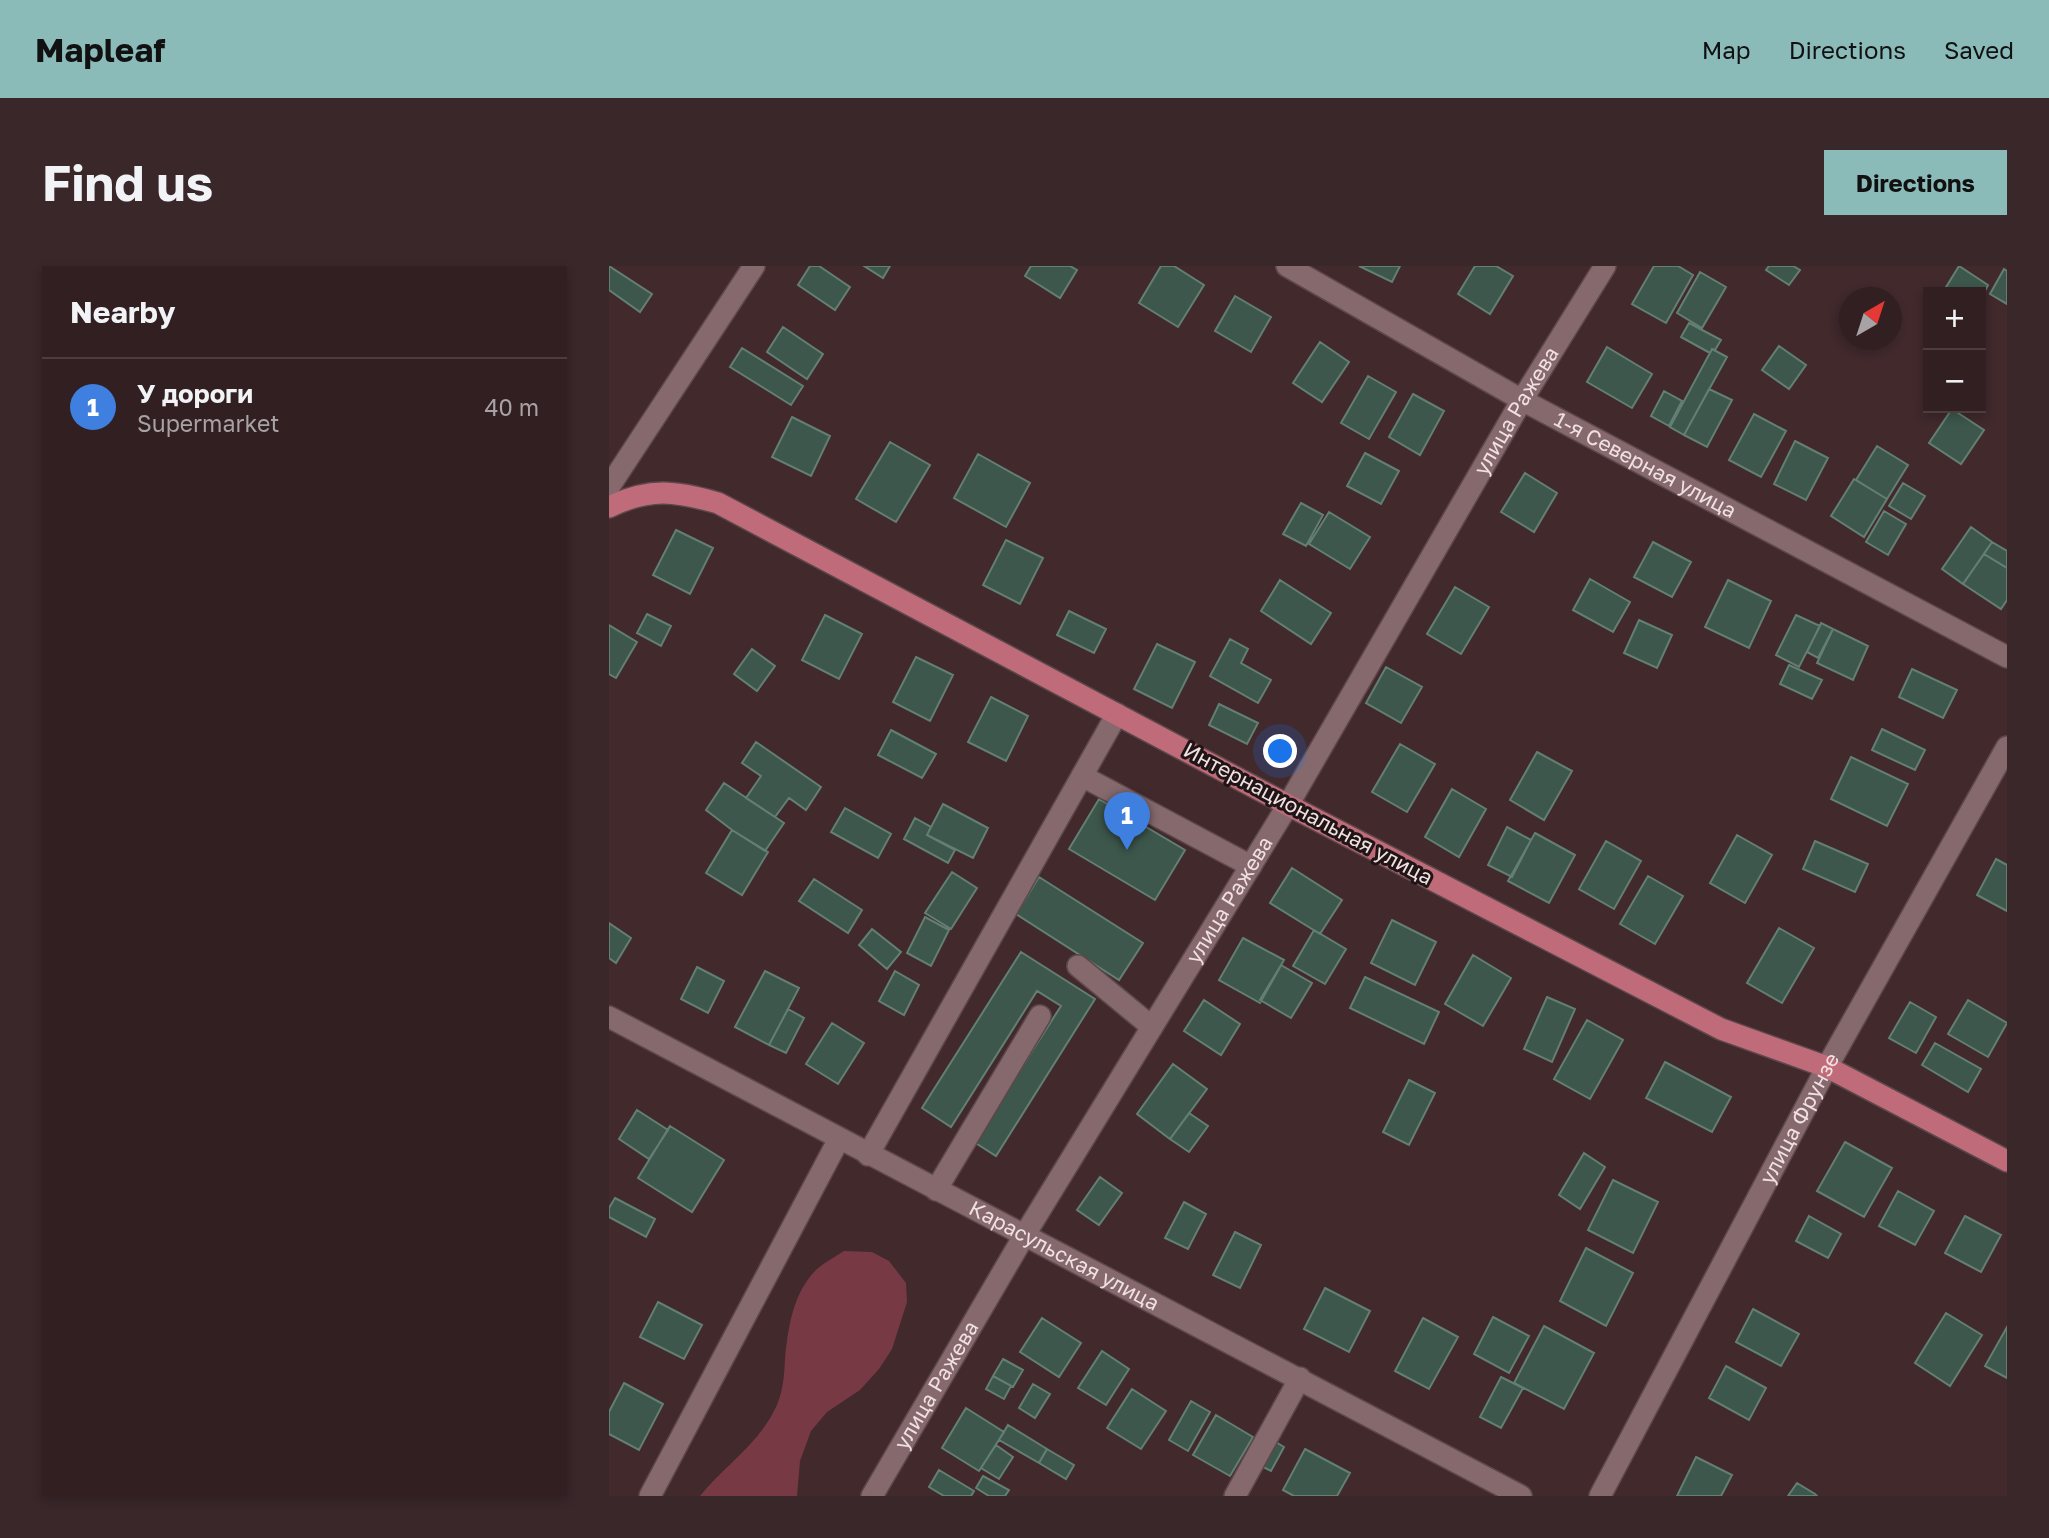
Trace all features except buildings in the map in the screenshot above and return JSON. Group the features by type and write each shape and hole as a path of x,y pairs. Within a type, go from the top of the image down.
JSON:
{"main road":[{"name":"Интернациональная улица","path":"609,507 633,496 682,492 718,503 1288,805 1721,1029 1827,1067 2007,1161"}],"street":[{"path":"609,487 754,266"},
{"name":"1-я Северная улица","path":"1287,266 1522,400 2007,657"},
{"name":"улица Ражева","path":"872,1496 1024,1236 1288,805 1522,400 1605,266"},
{"path":"869,1155 1117,714"},
{"name":"улица Фрунзе","path":"1600,1496 1827,1067 2007,747"},
{"path":"1082,776 1251,866"},
{"path":"1078,966 1152,1027"},
{"path":"936,1190 1040,1016"},
{"name":"Карасульская улица","path":"609,1017 1521,1496"},
{"path":"650,1496 839,1139"},
{"path":"1235,1496 1300,1378"}],"shaded area":[{"path":"844,1251 872,1252 889,1261 906,1283 907,1302 892,1349 860,1390 827,1412 811,1431 800,1461 797,1496 700,1496 759,1435 767,1423 781,1392 788,1335 797,1299 817,1269"}],"place":[{"name":"У дороги","path":"1127,850"}]}
